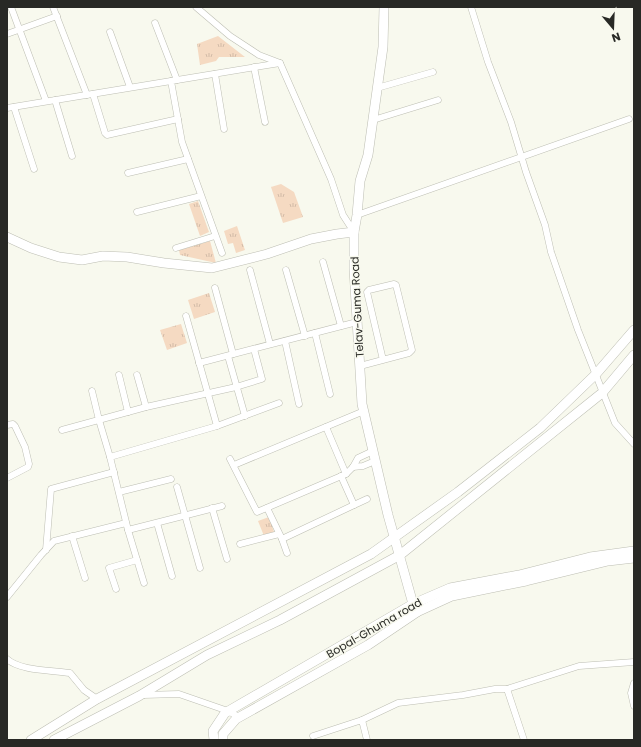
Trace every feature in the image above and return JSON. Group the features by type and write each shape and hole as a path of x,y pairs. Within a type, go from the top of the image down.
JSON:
{"street":[{"path":"11,7 46,101"},
{"path":"53,7 107,136 178,119"},
{"path":"7,237 31,248 59,257 82,260 103,256 127,257 164,263 212,268 267,254 312,239 354,232 343,215 331,179 280,63 259,55 230,36 196,7"},
{"name":"Telav-Guma Road","path":"384,7 383,47 368,155 360,181 354,232 357,322 362,404 395,538 415,608"},
{"path":"471,7 578,330 615,423 634,444"},
{"path":"7,34 56,16"},
{"path":"155,23 174,80 182,142 222,253"},
{"path":"110,32 130,88"},
{"path":"34,168 10,107 280,63"},
{"path":"254,68 265,122"},
{"path":"377,88 433,72"},
{"path":"215,74 224,129"},
{"path":"55,100 72,156"},
{"path":"373,120 438,100"},
{"path":"357,215 630,119"},
{"path":"128,173 188,159"},
{"path":"137,212 201,196"},
{"path":"176,248 215,236"},
{"path":"323,262 341,326"},
{"path":"250,270 270,344"},
{"path":"286,270 305,336"},
{"path":"360,366 383,360 409,353 412,350 396,285 394,284 369,290 367,292 383,360"},
{"path":"215,288 231,355 236,387 245,416"},
{"path":"186,316 216,426"},
{"path":"199,363 357,322"},
{"path":"31,740 97,699 371,554 395,538 458,492 540,428 596,374 634,330"},
{"path":"315,333 330,394"},
{"path":"285,341 299,404"},
{"path":"62,430 146,407 236,387 262,379 254,349"},
{"path":"54,740 140,696 207,655 280,620 400,555 602,393 634,355"},
{"path":"119,375 128,412"},
{"path":"137,375 146,407"},
{"path":"92,391 126,523 144,583"},
{"path":"110,457 216,426 279,403"},
{"path":"234,465 364,411"},
{"path":"7,425 13,424 15,426 25,447 29,464 28,467 7,478"},
{"path":"326,427 354,505"},
{"path":"230,459 257,512 343,475 353,468 363,466 374,456"},
{"path":"353,468 358,458 374,456"},
{"path":"46,550 51,489 114,472"},
{"path":"119,492 171,479"},
{"path":"177,487 200,568"},
{"path":"240,544 280,536 367,499"},
{"path":"128,530 222,506"},
{"path":"212,508 227,559"},
{"path":"267,508 287,552"},
{"path":"7,598 54,541 126,523"},
{"path":"157,523 172,576"},
{"path":"72,536 84,578"},
{"name":"Bopal-Ghuma road","path":"214,740 213,732 225,713 228,711 450,588 519,575 590,557 634,551"},
{"path":"223,740 223,734 236,719 368,645 415,608 452,596 526,581 608,561 634,558"},
{"path":"116,589 109,568 137,560"},
{"path":"7,659 29,669 70,673 84,690 97,699"},
{"path":"313,736 362,720 398,703 463,695 495,689 507,689 580,666 634,662"},
{"path":"634,683 631,694 634,706"},
{"path":"507,689 524,740"},
{"path":"140,696 179,694 228,711 239,717"},
{"path":"362,720 367,740"}],"green space":[{"path":"218,36 245,57 219,57 216,61 200,65 197,44"},
{"path":"281,184 294,192 303,217 283,223 271,187"},
{"path":"198,201 209,232 200,236 189,204"},
{"path":"237,226 245,250 236,253 233,243 228,244 224,231"},
{"path":"210,241 216,263 180,255 179,250"},
{"path":"209,293 215,312 194,319 188,300"},
{"path":"181,324 187,343 167,350 160,330"},
{"path":"269,517 274,532 264,536 258,521"}]}
